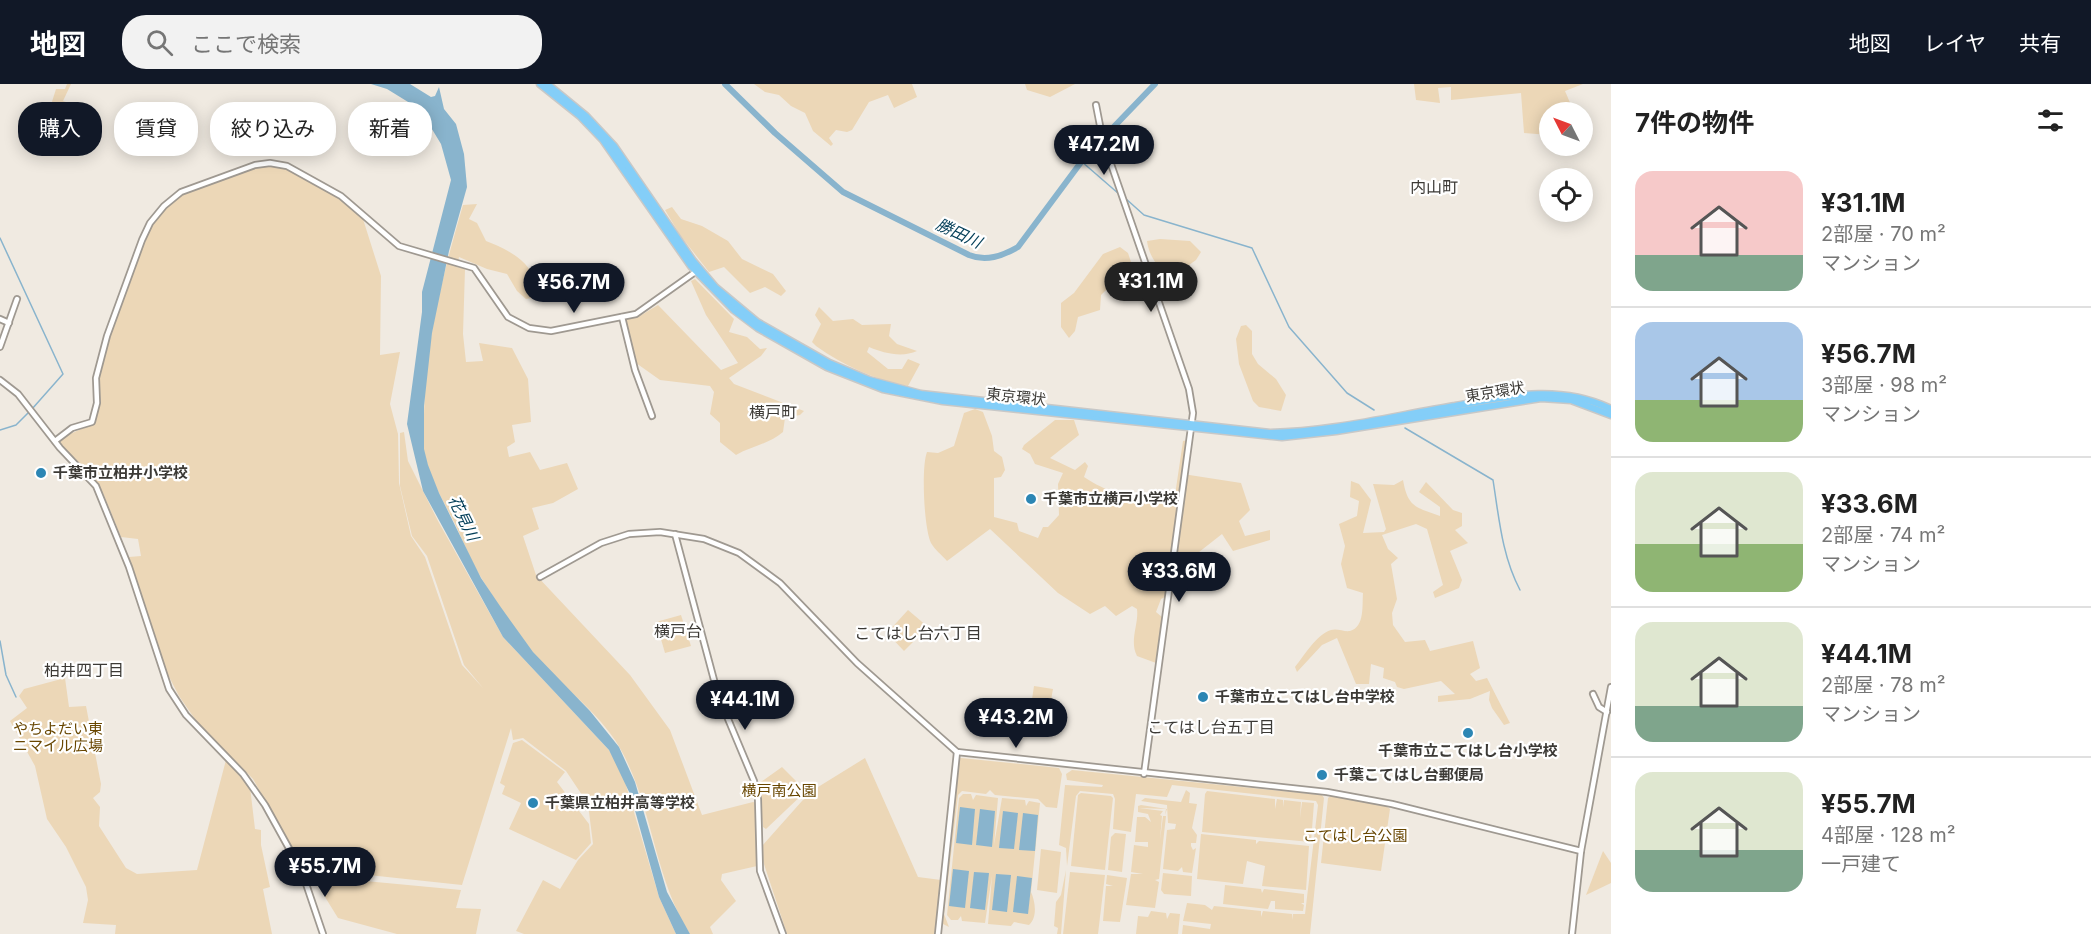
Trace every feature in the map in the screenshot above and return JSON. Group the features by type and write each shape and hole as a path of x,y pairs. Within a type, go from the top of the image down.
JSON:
{"highway":[{"name":"東京環状","path":"540,84 580,116 609,148 698,271 731,302 763,325 829,363 879,383 942,397 1268,437 1301,436 1541,398 1571,400 1611,415"},
{"name":"東京環状","path":"547,84 578,108 614,146 698,271"},
{"name":"東京環状","path":"1193,427 1293,433 1542,393 1570,396 1611,410"}],"street":[{"path":"1096,105 1107,153 1189,389 1193,427 1144,774"},
{"path":"55,441 72,428 92,422 97,403 96,378 107,336 150,223 164,206 181,192 255,165 279,164 341,196 399,246 466,265 480,273 508,317 520,326 551,331 622,317 647,308 698,271"},
{"path":"0,347 17,299"},
{"path":"622,317 635,370 652,416"},
{"path":"0,319 9,322"},
{"path":"0,380 31,410 102,496 129,567 169,689 186,715 248,779 270,814 308,885 323,934"},
{"path":"540,577 568,560 615,537 645,532 675,534 718,543 746,558 780,583 857,663 957,752 1327,792 1392,804 1581,851"},
{"path":"675,534 718,695 754,781 758,799 760,871 783,934"},
{"path":"1572,934 1581,851 1611,687"},
{"path":"1593,694 1599,707 1607,712"},
{"path":"938,934 957,752"}],"green space":[{"path":"67,84 71,84 63,101 66,102 52,102 56,89 65,89"},
{"path":"754,84 912,84 917,97 894,108 888,95 869,102 852,130 847,132 836,130 829,138 833,144 831,146 813,131 805,113 791,106 779,95 765,92"},
{"path":"1025,84 1075,84 1050,97 1027,90"},
{"path":"1414,84 1583,84 1565,91 1570,102 1539,102 1539,134 1524,133 1521,93 1451,100 1451,87 1438,88 1440,103 1416,100"},
{"path":"270,165 289,169 338,197 363,219 381,276 380,355 400,352 390,404 398,434 399,483 411,536 425,557 462,665 483,688 464,665 427,556 412,536 400,486 400,433 404,432 408,461 438,521 503,637 609,750 623,775 659,897 676,934 524,934 516,931 543,880 560,889 578,860 593,844 588,804 566,771 523,738 513,740 511,728 462,885 303,868 253,779 199,725 179,696 163,665 129,557 141,556 138,539 121,537 103,493 60,444 61,439 93,424 96,418 99,406 99,375 118,307 138,254 162,211 175,198 194,188 235,173"},
{"path":"477,204 469,219 477,223 486,241 522,261 529,269 534,287 531,298 526,299 517,291 507,274 487,269 459,257 457,267 465,269 463,334 466,362 483,361 479,343 512,348 528,379 531,422 512,425 515,442 507,447 509,457 530,452 540,470 567,463 578,489 553,503 532,508 539,529 523,536 536,575 630,675 670,730 702,815 756,803 757,866 722,874 721,880 736,901 710,927 713,934 690,934 677,911 668,887 628,763 606,728 541,662 500,606 474,565 429,469 423,438 425,388 436,308 463,205"},
{"path":"672,207 681,219 702,226 728,241 742,259 773,274 786,291 781,296 765,287 750,293 724,267 709,272 680,235 665,210"},
{"path":"1160,239 1190,241 1201,252 1196,260 1171,278 1155,262 1148,247 1147,241"},
{"path":"1120,247 1128,253 1138,283 1111,285 1101,295 1100,310 1078,317 1075,331 1069,338 1061,327 1061,303 1074,293 1103,254"},
{"path":"695,279 734,319 729,332 747,337 760,349 767,348 761,356 729,378 734,384 804,411 800,415 785,418 783,432 778,436 736,455 720,442 720,423 710,414 714,392 710,386 660,380 636,363 626,319 638,317 658,305 721,370 738,363 706,315 691,281"},
{"path":"819,307 833,321 853,319 862,325 891,324 889,336 897,344 917,351 893,354 869,347 867,352 888,369 902,369 908,359 920,364 908,386 860,371 816,346 812,342 821,324 815,315"},
{"path":"1246,325 1252,331 1252,354 1258,364 1276,379 1286,395 1281,411 1259,407 1253,401 1239,364 1236,339 1241,326"},
{"path":"975,409 983,412 992,436 994,451 1002,457 1005,470 1001,477 994,478 994,517 1017,523 1019,531 1038,538 1043,527 1048,527 1059,515 1058,484 1063,473 1035,464 1030,454 1022,449 1055,420 1074,420 1079,435 1050,458 1075,470 1085,462 1088,466 1084,477 1108,490 1128,494 1175,495 1183,441 1188,440 1183,474 1241,483 1250,510 1239,521 1245,536 1270,530 1270,540 1233,551 1222,534 1194,556 1180,571 1171,571 1169,595 1161,599 1156,612 1162,617 1163,630 1156,663 1137,656 1134,638 1137,609 1132,606 1116,616 1105,606 1090,614 1058,593 990,529 947,561 931,543 924,498 927,452 938,453 954,446 964,413"},
{"path":"1403,480 1408,496 1419,508 1440,516 1440,507 1419,492 1426,482 1453,510 1462,513 1462,526 1455,530 1468,543 1450,551 1462,580 1459,588 1435,598 1433,592 1443,585 1427,529 1416,524 1382,535 1388,549 1398,558 1391,564 1397,599 1392,613 1393,625 1405,642 1425,640 1430,651 1473,641 1480,668 1470,674 1476,681 1487,678 1510,723 1504,725 1492,708 1489,700 1490,691 1470,699 1438,702 1438,696 1455,694 1441,681 1404,689 1397,687 1395,682 1383,678 1384,668 1371,664 1369,684 1356,684 1337,638 1322,645 1297,672 1295,667 1320,636 1333,630 1355,629 1360,620 1363,593 1347,588 1341,564 1345,546 1339,524 1357,516 1359,501 1350,497 1351,481 1359,484 1371,500 1363,533 1384,532 1386,529 1373,484 1394,485"},
{"path":"908,610 928,627 904,651 887,633"},
{"path":"681,615 691,646 665,653 656,622"},
{"name":"やちよだい東 ニマイル広場","path":"65,678 69,707 86,706 101,784 100,792 93,798 100,807 99,826 126,868 137,874 197,870 226,760 250,787 255,829 261,830 261,845 270,887 263,889 272,934 115,934 116,925 83,923 88,900 86,887 66,847 47,819 35,766 10,721 27,708 19,696 24,689"},
{"path":"1034,686 1053,689 1047,722 1029,719"},
{"path":"522,740 565,772 557,782 589,824 591,843 576,860 509,829 521,803 502,794 505,786 500,783 513,743"},
{"path":"865,758 918,877 941,880 937,934 787,934 763,861 762,846 810,792"},
{"path":"958,759 1059,768 1062,774 1057,808 1046,807 1038,799 995,795 990,790 986,794 962,791 958,795 944,914 949,927 941,923"},
{"name":"横戸南公園","path":"782,767 806,791 766,829 763,827 758,784"},
{"path":"1072,770 1322,795 1324,798 1310,934 1182,934 1183,925 1210,929 1211,924 1183,921 1187,903 1205,905 1212,910 1214,906 1261,911 1261,917 1263,911 1292,914 1292,920 1293,914 1305,914 1318,805 1316,801 1172,785 1167,797 1136,794 1131,832 1113,829 1115,799 1113,794 1080,791 1076,796 1067,866 1066,848 1059,845 1065,785 1102,787 1103,785 1067,780 1066,774"},
{"path":"1186,790 1190,793 1189,803 1197,804 1192,828 1197,835 1196,843 1191,843 1193,850 1196,848 1192,873 1183,872 1182,867 1178,871 1163,869 1167,830 1175,829 1176,824 1168,823 1167,805 1141,801 1145,798 1181,802"},
{"path":"1207,791 1275,799 1275,809 1277,799 1283,800 1283,807 1284,800 1301,802 1300,818 1302,802 1314,803 1311,842 1202,832"},
{"path":"1081,793 1113,798 1105,870 1071,866 1078,795"},
{"path":"963,794 971,794 973,800 976,795 998,798 994,845 1002,798 1025,800 1026,806 1029,801 1040,803 1031,892 1035,913 1029,925 1014,922 1011,926 988,924 992,876 985,923 962,921 961,916 958,920 951,920 947,915 959,798"},
{"name":"こてはし台公園","path":"1332,795 1386,806 1390,809 1381,871 1321,863 1328,798"},
{"path":"1138,806 1167,809 1165,815 1166,809 1139,808 1163,811 1160,815 1162,816 1160,840 1163,816 1166,816 1159,879 1155,880 1159,882 1155,908 1126,905 1131,874 1143,874 1131,872 1134,845 1148,847 1148,842 1135,842 1137,817 1145,817 1151,822 1148,814 1138,812"},
{"path":"1115,833 1126,834 1122,872 1108,870 1111,837"},
{"path":"1201,834 1256,840 1256,844 1259,841 1309,846 1306,890 1262,886 1265,866 1247,861 1243,884 1197,879"},
{"path":"1041,849 1061,852 1057,893 1037,890"},
{"path":"1603,851 1611,863 1611,883 1586,895"},
{"path":"1066,870 1061,934 1057,934 1058,928 1054,926 1056,902 1061,895"},
{"path":"1070,872 1105,875 1098,934 1063,934"},
{"path":"1163,873 1192,876 1191,896 1164,894 1161,890"},
{"path":"1107,875 1127,878 1120,922 1103,921 1106,886 1113,886 1106,884"},
{"path":"312,876 461,890 456,908 481,909 476,934 397,934 338,918"},
{"path":"1225,885 1261,889 1262,893 1264,889 1304,894 1304,903 1301,903 1304,905 1303,911 1275,909 1275,901 1271,901 1268,909 1223,904"},
{"path":"1151,911 1166,913 1167,919 1170,913 1180,914 1178,934 1136,934 1138,916 1148,917"}],"water":[{"path":"371,84 410,84 431,97 435,96 439,87 444,109 456,124 464,154 467,187 449,251 432,333 424,406 424,449 428,465 439,493 481,578 533,652 590,711 619,747 635,782 667,892 690,934 676,934 659,897 631,796 609,750 503,637 423,491 407,424 422,312 422,292 451,180 441,144 432,129 432,102 408,102 387,89"},
{"path":"960,807 975,809 972,845 956,843"},
{"path":"980,809 995,811 992,847 976,845"},
{"path":"1003,811 1018,813 1014,849 999,848"},
{"path":"1023,813 1038,815 1035,851 1019,850"},
{"path":"953,869 969,871 965,908 949,906"},
{"path":"974,872 989,873 985,910 970,908"},
{"path":"996,874 1011,875 1007,912 992,910"},
{"path":"1017,876 1032,878 1028,914 1013,912"}],"waterway":[{"name":"勝田川","path":"725,84 775,133 843,192 969,255 982,258 1000,255 1018,247 1099,138 1105,136 1155,84"},
{"path":"1081,161 1119,194"},
{"path":"1125,198 1144,215 1252,248 1289,327 1347,393 1374,410"},
{"path":"0,238 63,374 32,409"},
{"path":"0,430 16,425 29,412"},
{"path":"1405,428 1493,480 1505,550 1520,590"},
{"path":"0,641 6,675 16,697"}],"place":[{"name":"千葉市立柏井小学校","path":"41,473"},
{"name":"千葉市立横戸小学校","path":"1031,499"},
{"name":"千葉市立こてはし台中学校","path":"1203,697"},
{"name":"千葉市立こてはし台小学校","path":"1468,733"},
{"name":"千葉こてはし台郵便局","path":"1322,775"},
{"name":"千葉県立柏井高等学校","path":"533,803"}],"district":[{"name":"内山町","path":"1434,187"},
{"name":"横戸町","path":"773,412"},
{"name":"横戸台","path":"678,631"},
{"name":"こてはし台六丁目","path":"918,633"},
{"name":"柏井四丁目","path":"84,670"},
{"name":"こてはし台五丁目","path":"1211,727"}],"water label":[{"name":"花見川","path":"464,518"}]}
